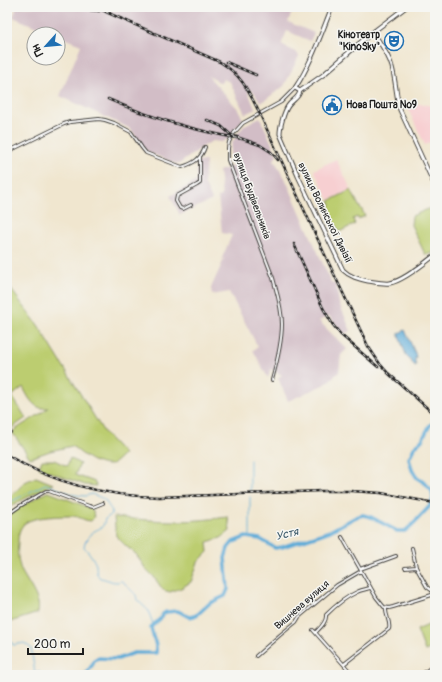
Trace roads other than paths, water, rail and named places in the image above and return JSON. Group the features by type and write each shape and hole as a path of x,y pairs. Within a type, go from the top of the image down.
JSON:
{"street":[{"name":"вулиця Будівельників","path":"272,380 278,356 282,324 279,298 273,278 228,160 228,148 234,133 243,123 281,102 295,88 309,63 332,7"},
{"name":"вулиця Волинської Дивізії","path":"406,7 300,91 299,95 288,105 286,109 280,134 298,176 343,270 349,276 384,284 391,283 401,280 435,255"},
{"path":"373,32 390,60 400,110 435,186"},
{"path":"295,88 300,91"},
{"path":"7,152 64,124 99,119 114,123 131,132 146,153 178,166 182,167 188,165 200,157"},
{"path":"191,205 183,209 180,208 176,201 177,196 200,182 200,157 205,146"},
{"path":"7,515 46,491 88,506 93,507 103,503"},
{"path":"342,537 370,588 380,603 386,608 435,593"},
{"path":"412,548 416,567 427,587 435,593"},
{"name":"Вишнева вулиця","path":"256,656 337,585 370,564 396,556"},
{"path":"405,568 416,567"},
{"path":"316,632 323,625 326,615 331,610 347,598 370,588"},
{"path":"344,664 389,629 390,626 386,614 386,608"},
{"path":"7,629 7,642"},
{"path":"313,630 353,675"},
{"path":"422,675 435,665"}],"water":[{"path":"405,330 415,353 416,366 406,355 399,336 399,333"}],"waterway":[{"name":"Устя","path":"85,675 93,664 94,660 98,658 118,659 134,653 156,653 151,627 161,618 163,614 166,612 178,611 189,617 194,616 210,603 225,596 228,589 225,558 228,548 233,542 246,537 260,539 275,548 282,547 330,531 356,517 363,515 371,517 397,531 405,531 429,507 433,499 432,491 425,483 417,478 412,470 409,458 414,448 422,440 430,425 435,421"},
{"path":"250,460 250,491"},
{"path":"7,504 45,484 75,495 85,496 92,494 104,499 112,511 111,515 105,519 101,528 92,532 85,542 84,547 94,560 97,573 100,578 113,582 122,581 136,595 137,600 148,610 153,624"},
{"path":"250,497 250,531"},
{"name":"Устя","path":"250,532 250,538"},
{"path":"8,640 14,645 24,643 31,648 35,673"},
{"name":"Устя","path":"33,675 35,673 41,675"}],"railway":[{"path":"84,7 90,10 99,11"},
{"path":"94,7 110,13"},
{"path":"106,12 220,62 233,71 238,77 257,108 368,346 388,373 435,415"},
{"path":"226,62 256,75"},
{"path":"108,99 174,123 242,139"},
{"path":"207,120 221,126 231,135 260,145 271,152 278,160"},
{"path":"294,244 323,308 333,325 341,335 378,367"},
{"path":"7,455 25,465 61,480 100,491 119,494 159,497 351,491 381,493 435,503"}],"place":[{"name":"Кінотеатр \"KinoSky\"","path":"394,41"},
{"name":"Нова Пошта №9","path":"332,105"}]}
